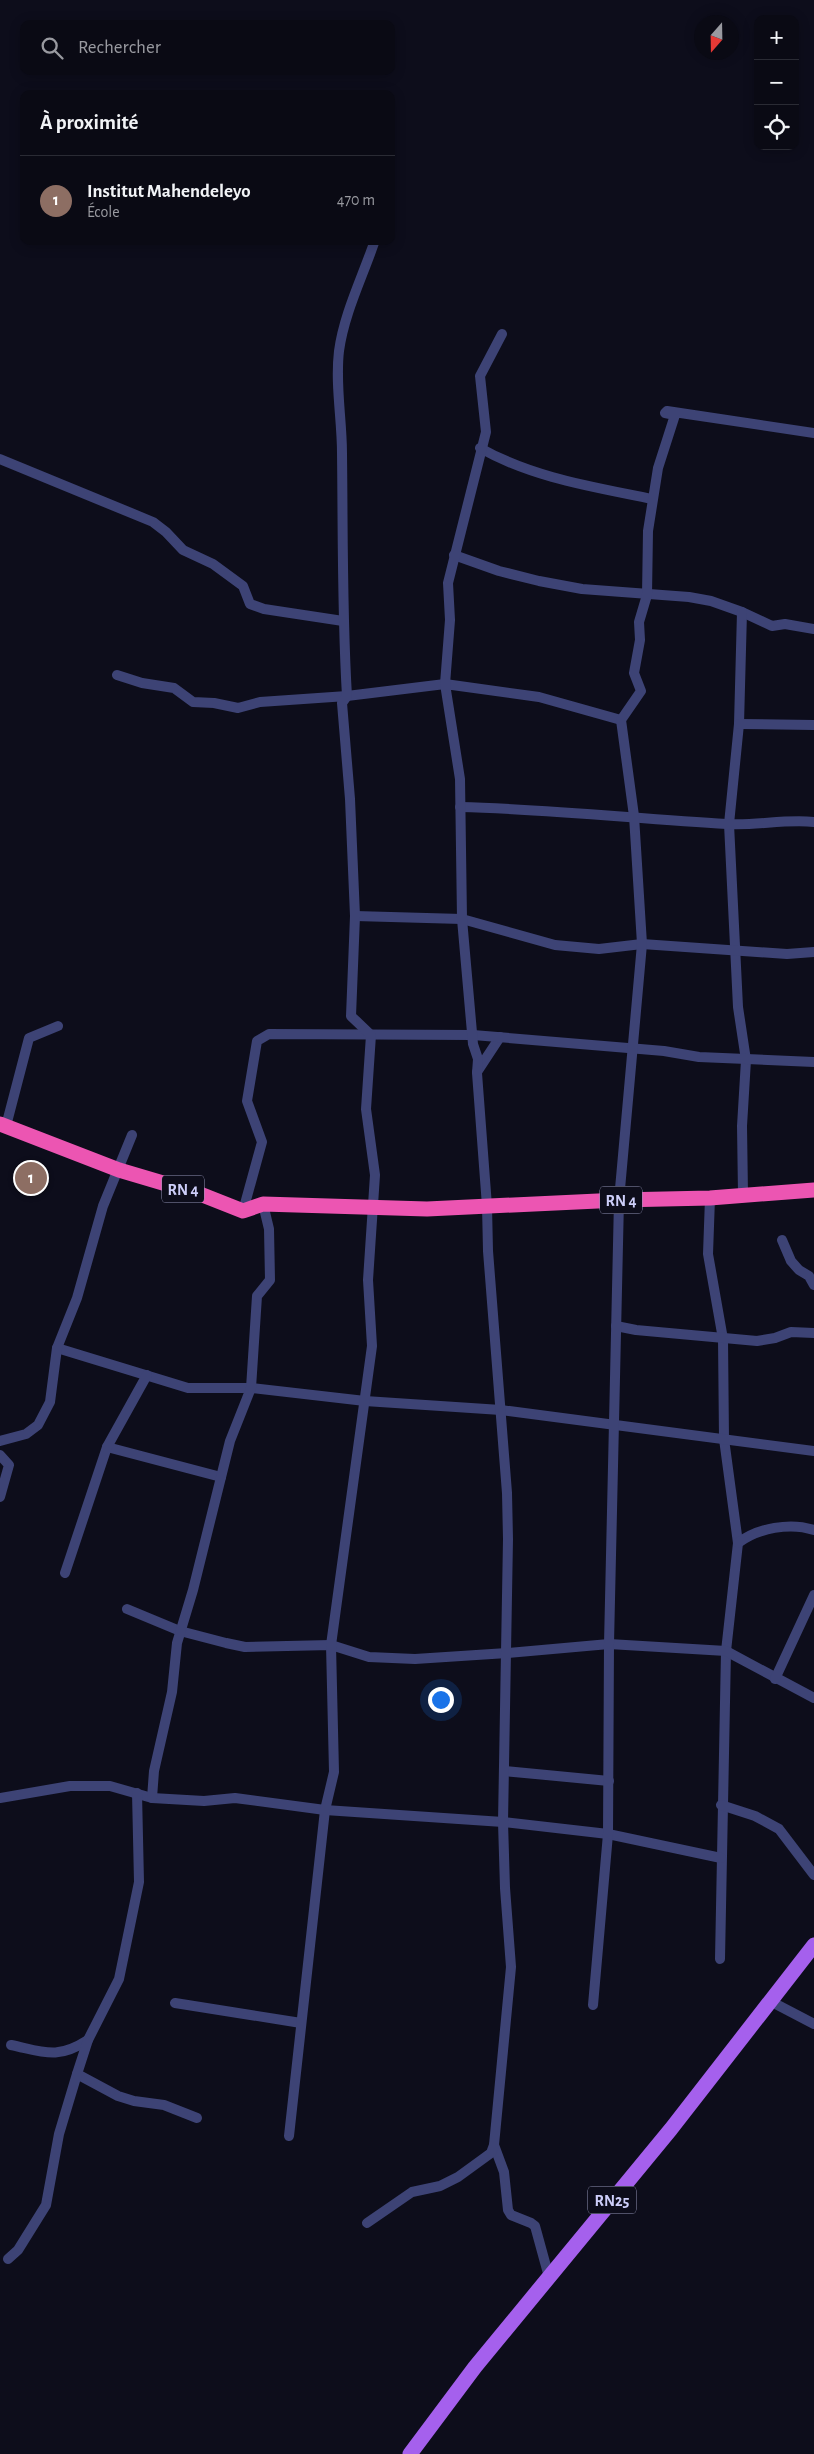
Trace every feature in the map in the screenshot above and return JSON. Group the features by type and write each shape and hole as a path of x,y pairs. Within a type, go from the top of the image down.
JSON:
{"highway":[{"name":"RN 4","path":"3,1125 119,1170 200,1194 243,1211 263,1204 427,1209 619,1200 710,1198 814,1190"}],"main road":[{"name":"RN25","path":"410,2454 475,2367 671,2129 814,1947"}],"street":[{"path":"371,1035 350,1016 355,916 350,799 342,703 347,696 342,621 343,486 338,376 339,351 344,325 373,245"},
{"path":"367,2223 412,2192 440,2186 458,2177 491,2153 494,2145 511,1967 505,1888 503,1822 508,1530 501,1410 488,1251 487,1206 477,1073 478,1059 473,1035 462,919 460,779 445,684 450,620 448,583 486,422 480,376 502,334"},
{"path":"593,2006 608,1834 609,1644 619,1200 642,944 634,816 621,720 641,691 634,673 640,640 639,622 647,595 648,531 658,468 676,415 665,413 667,411 814,433"},
{"path":"480,448 501,460 531,471 652,500"},
{"path":"0,459 153,522 166,532 183,550 212,564 243,586 250,604 264,609 342,621"},
{"path":"454,555 499,571 539,581 582,589 689,597 711,601 742,612 772,626 785,624 814,629"},
{"path":"742,612 739,724 729,824 738,1007 746,1060 742,1126 743,1194"},
{"path":"117,675 142,683 174,688 193,702 214,703 238,708 260,702 347,696 445,684 538,697 621,720"},
{"path":"739,724 814,725"},
{"path":"460,807 634,816 729,824 791,820 814,822"},
{"path":"355,916 462,919 555,945 598,949 642,944 787,954 814,952"},
{"path":"3,1125 29,1038 58,1026"},
{"path":"243,1211 262,1142 247,1101 257,1040 269,1034 473,1035 631,1050 664,1051 699,1057 814,1062"},
{"path":"289,2136 325,1810 334,1772 331,1645 372,1346 368,1280 375,1175 366,1108 371,1035"},
{"path":"477,1073 500,1037"},
{"path":"0,1441 26,1434 38,1425 50,1402 56,1348 78,1298 103,1206 132,1135"},
{"path":"710,1198 708,1254 723,1339 724,1439 738,1543 726,1651 721,1804 720,1959"},
{"path":"152,1798 154,1772 172,1692 180,1631 193,1590 230,1441 251,1388 257,1296 270,1280 269,1229 263,1204"},
{"path":"782,1240 791,1261 799,1270 809,1276 814,1285"},
{"path":"616,1326 636,1330 723,1339 767,1340 791,1332 814,1333"},
{"path":"56,1348 188,1388 251,1388 365,1401 501,1410 814,1452"},
{"path":"65,1573 107,1447 147,1376"},
{"path":"107,1447 221,1477"},
{"path":"0,1455 9,1465 0,1497"},
{"path":"738,1543 748,1535 788,1526 814,1530"},
{"path":"775,1679 814,1595"},
{"path":"127,1609 180,1631 246,1647 331,1645 369,1657 394,1659 506,1653 609,1644 726,1651 775,1679 814,1698"},
{"path":"504,1771 609,1781"},
{"path":"0,1798 85,1785 110,1786 152,1798 204,1801 235,1798 325,1810 503,1822 608,1834 721,1858"},
{"path":"8,2259 18,2250 46,2205 59,2134 77,2074 88,2040 119,1979 139,1882 138,1794"},
{"path":"721,1804 755,1816 780,1829 814,1875"},
{"path":"770,2001 814,2024"},
{"path":"175,2003 301,2023"},
{"path":"11,2045 56,2054 68,2052 88,2040"},
{"path":"77,2074 118,2096 134,2101 164,2105 197,2118"},
{"path":"494,2145 504,2172 508,2210 511,2215 531,2222 535,2226 549,2276"}],"place":[{"name":"Institut Mahendeleyo","path":"31,1178"}]}
